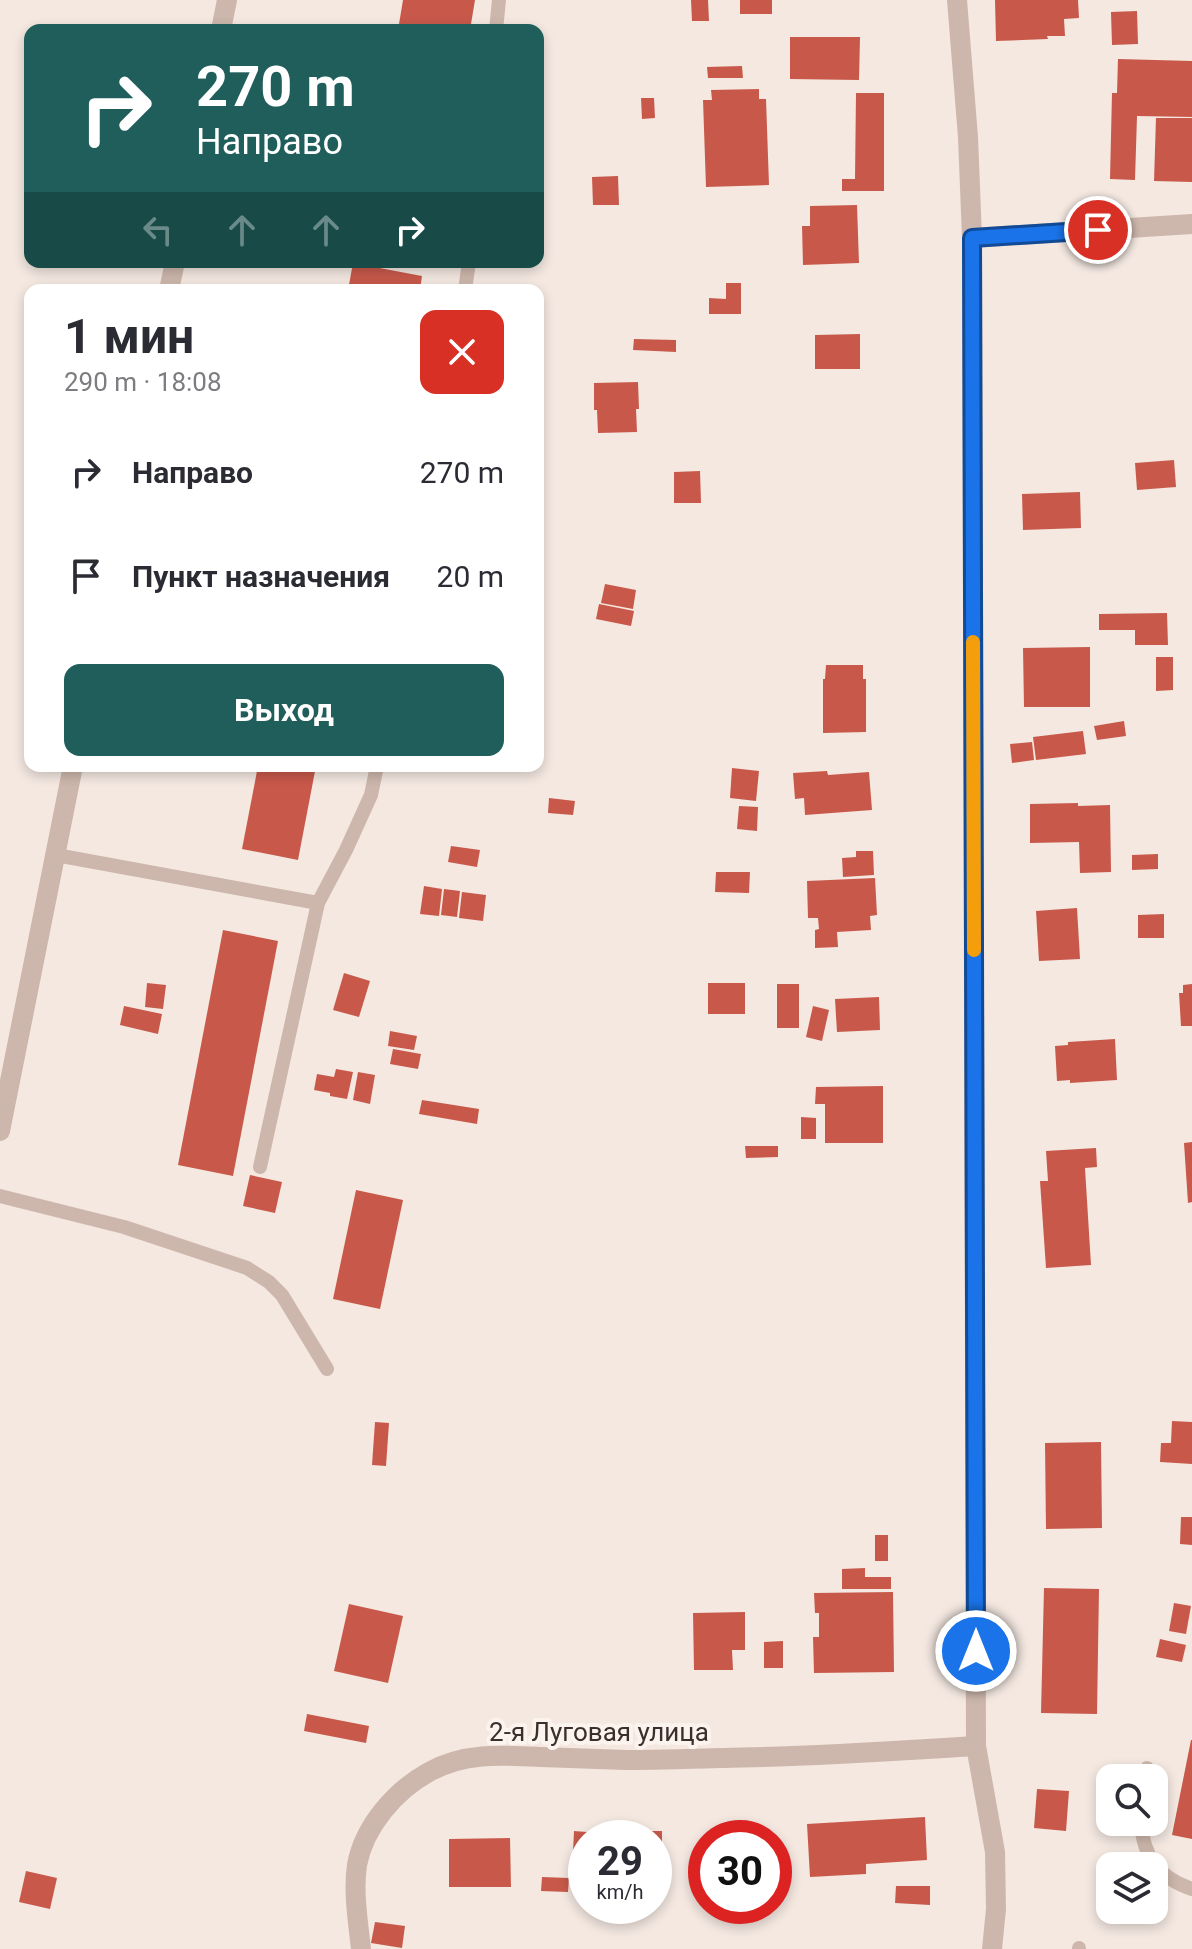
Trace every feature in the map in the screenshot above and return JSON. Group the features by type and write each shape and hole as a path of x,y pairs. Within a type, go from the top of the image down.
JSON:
{"street":[{"path":"222,24 227,0"},
{"path":"957,0 972,238 976,1746 995,1852 996,1909 992,1949"},
{"path":"972,238 1192,224"},
{"path":"0,1131 72,772"},
{"name":"2-я Луговая улица","path":"361,1949 356,1903 357,1863 370,1831 385,1807 405,1787 431,1771 459,1760 486,1755 628,1760 725,1758 976,1746"}],"lane":[{"path":"497,24 499,0"},
{"path":"260,1167 318,903 371,795 376,772"},
{"path":"56,855 318,903"},
{"path":"0,1196 124,1227 247,1268 282,1295 327,1369"},
{"path":"1144,1836 1148,1854 1162,1874 1192,1889"}],"building":[{"path":"403,0 475,0 471,24 399,24"},
{"path":"691,0 708,0 709,21 692,21"},
{"path":"740,0 772,0 772,14 740,14"},
{"path":"995,0 1078,0 1079,18 1064,19 1065,36 996,41"},
{"path":"1137,11 1138,44 1112,45 1111,12"},
{"path":"790,37 860,37 859,80 790,79"},
{"path":"1118,59 1192,61 1192,117 1137,116 1135,180 1110,179 1112,93 1117,93"},
{"path":"742,66 743,78 708,78 707,67"},
{"path":"759,89 759,99 766,99 769,185 706,187 703,100 712,100 711,90"},
{"path":"856,93 884,93 884,191 842,191 842,179 855,179"},
{"path":"641,98 654,98 655,118 642,119"},
{"path":"1156,118 1192,118 1192,182 1154,181"},
{"path":"618,176 619,205 593,205 592,177"},
{"path":"857,205 859,263 803,265 802,226 810,226 810,206"},
{"path":"352,268 380,268 422,276 421,284 349,284"},
{"path":"726,283 741,283 741,314 709,314 709,298 726,299"},
{"path":"860,334 860,369 815,369 815,335"},
{"path":"634,339 676,340 676,352 633,350"},
{"path":"638,382 637,432 598,433 594,383"},
{"path":"1174,460 1176,487 1137,490 1135,463"},
{"path":"700,471 701,503 674,503 674,472"},
{"path":"1080,492 1081,528 1023,530 1022,494"},
{"path":"605,584 636,590 633,609 601,603"},
{"path":"599,604 634,611 631,626 596,619"},
{"path":"1167,613 1168,645 1135,645 1135,630 1099,630 1099,614"},
{"path":"1090,647 1090,707 1024,707 1023,648"},
{"path":"1156,657 1173,657 1173,690 1156,691"},
{"path":"826,665 863,665 866,732 823,733"},
{"path":"1124,721 1126,736 1097,740 1094,726"},
{"path":"1083,731 1086,754 1036,760 1033,737"},
{"path":"1032,742 1034,760 1012,763 1010,744"},
{"path":"732,768 759,771 756,801 730,798"},
{"path":"827,771 828,775 869,772 872,810 805,815 804,798 795,799 793,773"},
{"path":"257,772 315,772 298,860 242,849"},
{"path":"549,798 575,801 573,815 548,813"},
{"path":"1078,803 1078,806 1110,805 1111,872 1080,873 1079,842 1030,843 1030,804"},
{"path":"739,806 758,807 757,831 737,829"},
{"path":"451,846 480,850 477,867 448,862"},
{"path":"856,851 873,851 874,875 843,877 842,858 856,857"},
{"path":"1158,854 1158,869 1132,870 1132,855"},
{"path":"716,872 750,872 749,893 715,892"},
{"path":"875,878 877,915 870,916 871,930 837,932 838,947 815,948 818,918 808,918 807,881"},
{"path":"424,886 442,889 439,916 420,914"},
{"path":"444,889 460,891 457,917 441,915"},
{"path":"462,892 486,895 483,921 459,918"},
{"path":"1077,908 1080,959 1039,961 1036,911"},
{"path":"1164,914 1164,938 1138,938 1138,915"},
{"path":"223,930 278,941 233,1176 178,1165"},
{"path":"344,973 370,981 359,1017 333,1010"},
{"path":"147,983 166,985 163,1009 145,1007"},
{"path":"708,983 745,983 745,1014 708,1014"},
{"path":"777,984 799,984 799,1028 777,1028"},
{"path":"1192,984 1192,1026 1181,1026 1179,993 1183,993 1183,985"},
{"path":"879,997 880,1030 837,1032 835,999"},
{"path":"124,1006 162,1014 158,1034 120,1025"},
{"path":"813,1006 829,1010 822,1041 806,1037"},
{"path":"390,1031 417,1036 414,1050 388,1046"},
{"path":"1115,1039 1117,1080 1057,1081 1055,1046 1068,1045 1068,1042"},
{"path":"393,1049 421,1054 418,1069 390,1064"},
{"path":"336,1069 353,1072 347,1099 314,1090 317,1074 334,1077"},
{"path":"358,1072 375,1075 370,1104 353,1100"},
{"path":"883,1086 883,1143 825,1143 825,1104 815,1104 816,1087"},
{"path":"422,1100 479,1109 477,1124 419,1114"},
{"path":"801,1117 816,1118 816,1139 801,1139"},
{"path":"1192,1142 1192,1202 1188,1203 1184,1143"},
{"path":"745,1146 778,1146 778,1157 746,1158"},
{"path":"1096,1148 1097,1167 1085,1168 1091,1265 1046,1268 1040,1181 1048,1181 1046,1151"},
{"path":"250,1175 282,1182 275,1213 243,1206"},
{"path":"356,1190 403,1200 380,1309 333,1299"},
{"path":"1172,1421 1192,1422 1192,1464 1160,1462 1161,1443 1171,1443"},
{"path":"375,1422 389,1423 386,1466 372,1465"},
{"path":"1101,1442 1102,1528 1046,1529 1045,1443"},
{"path":"1181,1517 1192,1517 1192,1545 1180,1544"},
{"path":"875,1535 888,1535 888,1561 875,1561"},
{"path":"865,1568 865,1577 891,1577 891,1589 842,1589 842,1569"},
{"path":"1044,1588 1099,1589 1097,1714 1041,1713"},
{"path":"893,1592 894,1672 814,1673 813,1637 819,1637 819,1613 815,1613 814,1593"},
{"path":"1174,1603 1191,1606 1186,1634 1169,1631"},
{"path":"349,1604 403,1616 388,1683 334,1671"},
{"path":"745,1612 745,1650 732,1650 733,1670 694,1670 693,1613"},
{"path":"1160,1639 1186,1645 1182,1662 1156,1657"},
{"path":"783,1641 783,1668 764,1668 764,1642"},
{"path":"307,1714 369,1726 366,1743 304,1731"},
{"path":"1192,1740 1192,1839 1172,1835"},
{"path":"1037,1789 1069,1791 1066,1831 1034,1828"},
{"path":"925,1817 927,1860 866,1864 866,1874 810,1877 807,1824"},
{"path":"510,1838 511,1887 449,1887 449,1839"},
{"path":"26,1871 57,1878 50,1909 19,1902"},
{"path":"542,1877 568,1878 568,1892 541,1891"},
{"path":"896,1886 930,1886 930,1905 895,1903"},
{"path":"375,1922 405,1926 402,1948 371,1943"}],"slow traffic":[{"path":"973,642 974,950"}],"route":[{"path":"976,1651 972,238 1098,230"}]}
